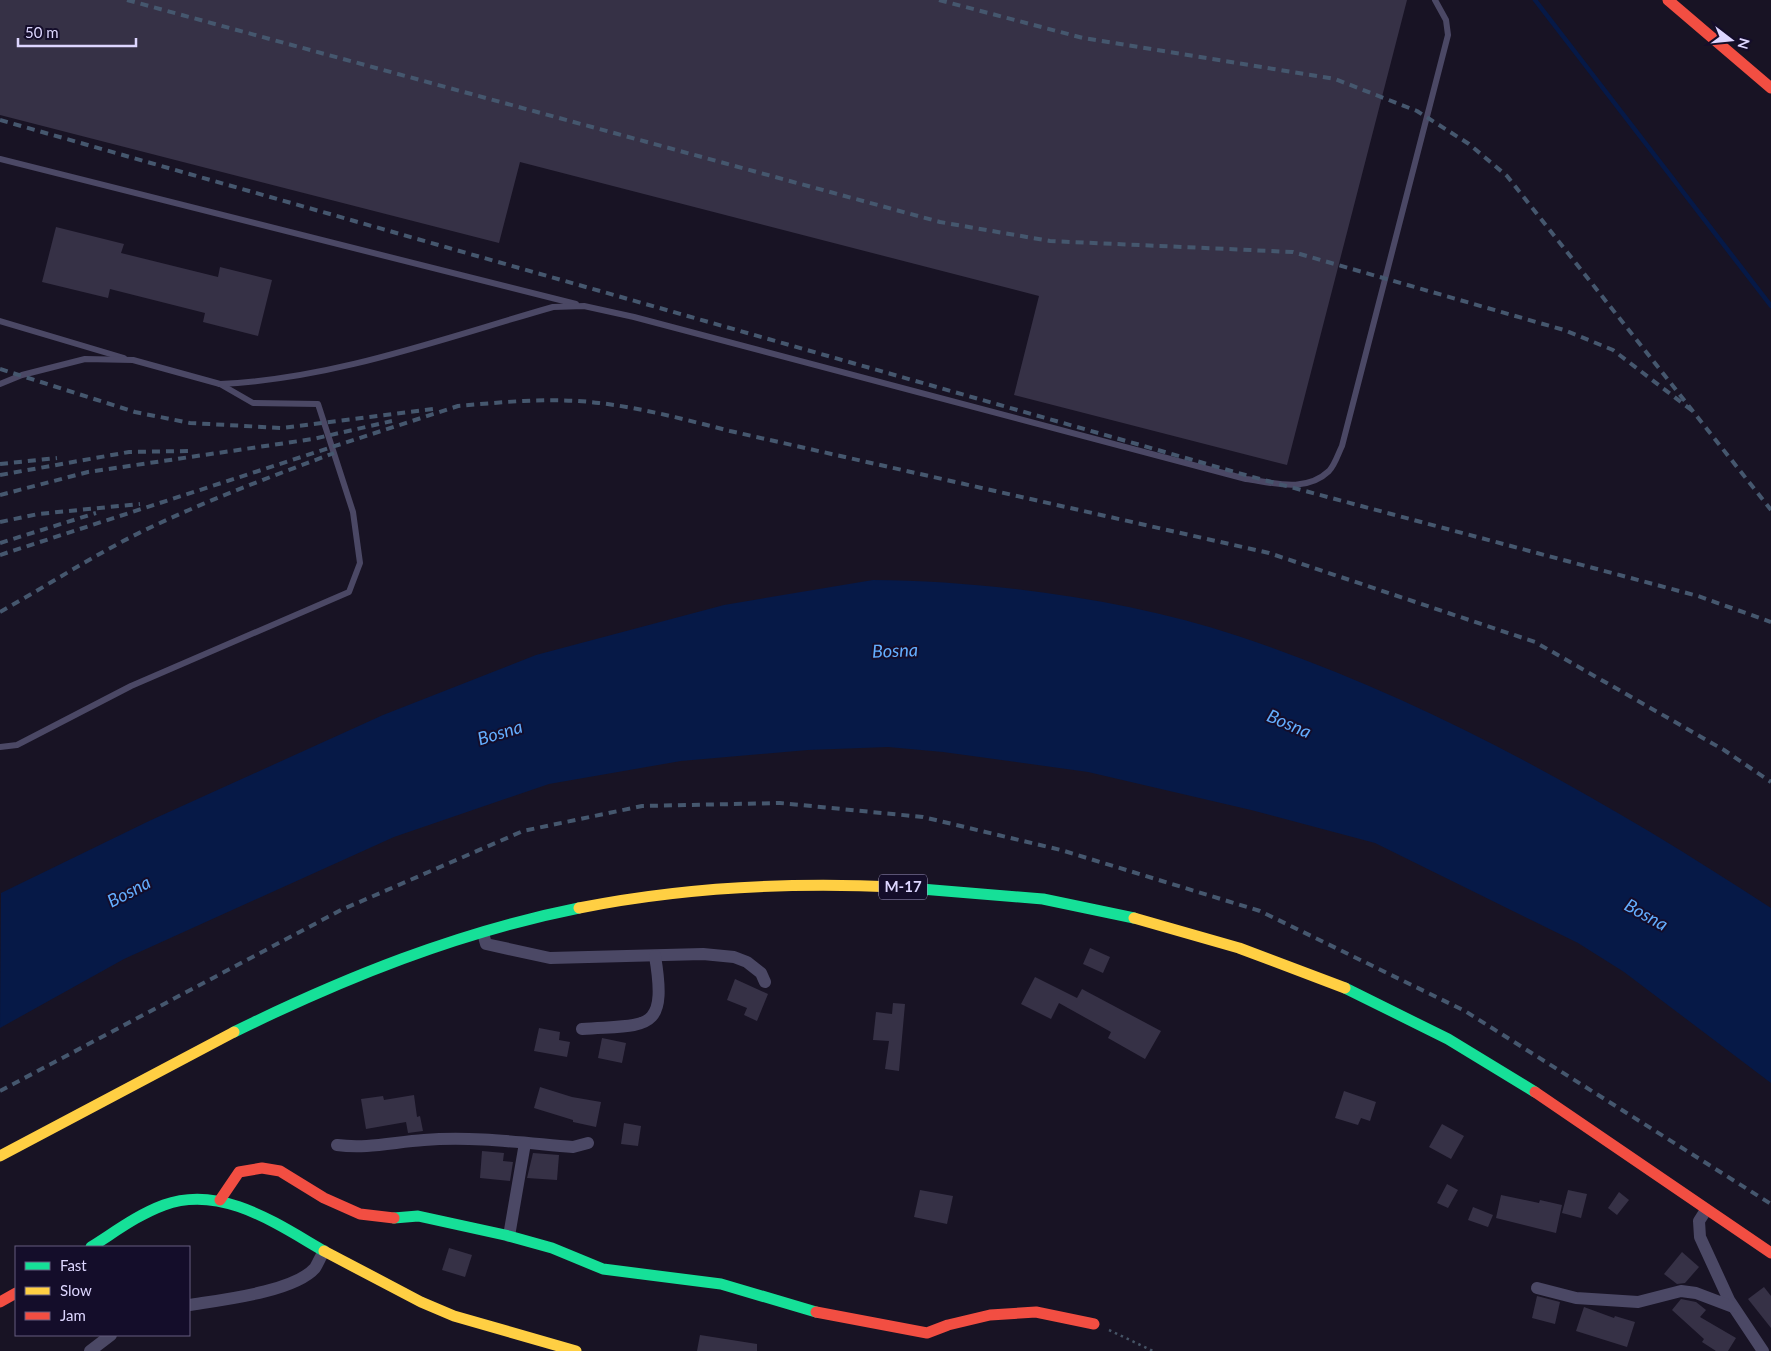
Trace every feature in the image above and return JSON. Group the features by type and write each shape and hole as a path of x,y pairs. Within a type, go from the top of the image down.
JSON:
{"main road":[{"path":"1668,0 1771,88"},
{"name":"M-17","path":"0,1156 202,1047 338,982 442,944 544,916 647,896 750,886 865,885 968,892 1067,903 1173,928 1298,969 1397,1012 1482,1058 1562,1107 1706,1210 1771,1253"},
{"path":"220,1200 239,1172 262,1168 280,1171 324,1198 360,1214 391,1218 418,1216 509,1236 552,1248 603,1269 721,1284 793,1307 927,1333 948,1325 990,1315 1036,1312 1094,1324"},
{"path":"93,1246 141,1216 173,1202 197,1198 220,1200 262,1216 421,1302 454,1316 573,1351"},
{"path":"0,1302 15,1293"}],"street":[{"path":"483,933 486,944 550,958 703,954 734,957 747,962 761,973 765,982"},
{"path":"582,1029 642,1024 652,1018 660,997 655,956"},
{"path":"337,1145 372,1147 423,1140 466,1139 573,1147 588,1143"},
{"path":"509,1236 525,1143"},
{"path":"1706,1210 1700,1221 1700,1237 1733,1307 1763,1351"},
{"path":"190,1305 254,1294 296,1281 314,1268 324,1250"},
{"path":"1537,1288 1576,1298 1638,1302 1682,1291 1696,1293 1733,1307"},
{"path":"90,1351 110,1336"}],"lane":[{"path":"0,159 584,306 1246,479 1299,486 1313,482 1330,470 1342,446 1448,35 1446,20 1435,0"},
{"path":"220,384 264,382 304,376 366,361 553,306 584,306"},
{"path":"0,321 220,384 253,403 318,404 353,512 360,563 349,592 131,686 17,745 0,747"},
{"path":"0,384 22,375 85,360 133,360"}],"path":[{"path":"1094,1324 1153,1351"}],"water":[{"name":"Bosna","path":"873,580 964,584 1057,594 1104,602 1195,623 1309,661 1378,690 1446,721 1579,791 1644,828 1771,908 1771,1083 1624,972 1578,943 1375,843 1251,810 1088,772 943,752 888,747 808,750 681,761 549,784 394,837 124,959 0,1028 1,893 149,821 383,715 536,655 724,605"}],"building":[{"path":"0,0 1407,0 1287,465 1014,395 1039,296 520,162 499,243 0,115"},
{"path":"56,227 124,244 121,253 218,277 220,267 272,280 258,336 203,322 205,313 110,289 108,298 42,282"},
{"path":"1090,948 1110,957 1103,973 1083,964"},
{"path":"1035,977 1077,998 1082,989 1161,1031 1145,1059 1108,1038 1111,1032 1059,1003 1051,1019 1021,1004"},
{"path":"735,979 768,994 757,1021 744,1015 747,1008 727,1000"},
{"path":"893,1003 905,1004 899,1071 885,1069 889,1041 873,1040 876,1012 892,1014"},
{"path":"539,1028 560,1032 559,1040 570,1042 567,1057 534,1051"},
{"path":"602,1038 626,1043 622,1063 598,1058"},
{"path":"540,1087 572,1097 601,1102 596,1127 573,1122 573,1120 534,1108"},
{"path":"1344,1091 1376,1102 1370,1121 1361,1118 1358,1125 1335,1118"},
{"path":"414,1095 417,1117 420,1116 423,1131 408,1133 406,1122 366,1129 361,1099 383,1096 384,1100"},
{"path":"624,1123 641,1126 638,1146 621,1144"},
{"path":"1442,1124 1464,1136 1451,1159 1429,1147"},
{"path":"482,1151 504,1153 503,1161 513,1162 510,1181 480,1178"},
{"path":"533,1153 559,1155 557,1180 527,1178"},
{"path":"1447,1184 1458,1190 1448,1208 1437,1203"},
{"path":"920,1190 953,1196 947,1224 914,1217"},
{"path":"1568,1190 1587,1194 1581,1218 1562,1213"},
{"path":"1619,1192 1629,1200 1617,1215 1608,1208"},
{"path":"1501,1195 1539,1203 1540,1200 1562,1205 1556,1233 1496,1218"},
{"path":"1473,1207 1493,1215 1488,1227 1468,1220"},
{"path":"449,1248 472,1255 465,1277 442,1270"},
{"path":"1682,1252 1699,1267 1685,1283 1677,1284 1664,1274"},
{"path":"1764,1287 1771,1296 1771,1328 1748,1299"},
{"path":"1537,1296 1560,1302 1555,1324 1532,1318"},
{"path":"1681,1299 1696,1302 1706,1310 1700,1317 1736,1338 1728,1351 1716,1351 1702,1342 1704,1339 1672,1310"},
{"path":"1584,1307 1614,1318 1615,1316 1635,1322 1627,1347 1576,1331"},
{"path":"700,1335 757,1344 757,1351 697,1351"}],"waterway":[{"path":"1535,0 1771,306"}],"railway":[{"path":"127,0 940,222 1050,241 1293,252 1564,330 1613,350 1694,412"},
{"path":"939,0 1083,38 1335,79 1417,111 1469,144 1507,176 1771,510"},
{"path":"0,120 1249,476 1698,596 1771,622"},
{"path":"0,369 135,412 190,423 282,428 433,409"},
{"path":"0,555 458,406 546,400 599,403 665,415 1269,553 1535,642 1724,750 1771,782"},
{"path":"0,495 88,472 313,439 392,421"},
{"path":"0,475 129,452 188,451"},
{"path":"0,612 125,540 166,520 214,499 334,453"},
{"path":"0,464 57,458"},
{"path":"0,522 38,514 140,504"},
{"path":"0,543 96,513"},
{"path":"0,1091 341,910 523,831 642,806 780,803 923,817 1061,850 1260,911 1465,1011 1771,1204"}],"traffic: fast":[{"path":"897,887 1043,899 1134,918"},
{"path":"234,1032 317,993 402,959 490,930 579,908"},
{"path":"1345,988 1448,1039 1535,1092"},
{"path":"93,1246 126,1224 154,1209 185,1200 206,1200 227,1203 248,1210 287,1229 324,1251"},
{"path":"394,1218 418,1216 509,1236 552,1248 603,1269 721,1284 816,1312"}],"traffic: slow":[{"path":"579,908 658,895 737,888 817,885 897,887"},
{"path":"1134,918 1239,948 1345,988"},
{"path":"0,1156 234,1032"},
{"path":"324,1251 421,1302 454,1316 576,1351"}],"traffic: jam":[{"path":"1668,0 1771,88"},
{"path":"1535,1092 1771,1253"},
{"path":"220,1200 239,1172 262,1168 280,1171 324,1198 360,1214 394,1218"},
{"path":"0,1302 15,1294"},
{"path":"816,1312 927,1333 948,1325 990,1315 1036,1312 1094,1324"}]}
